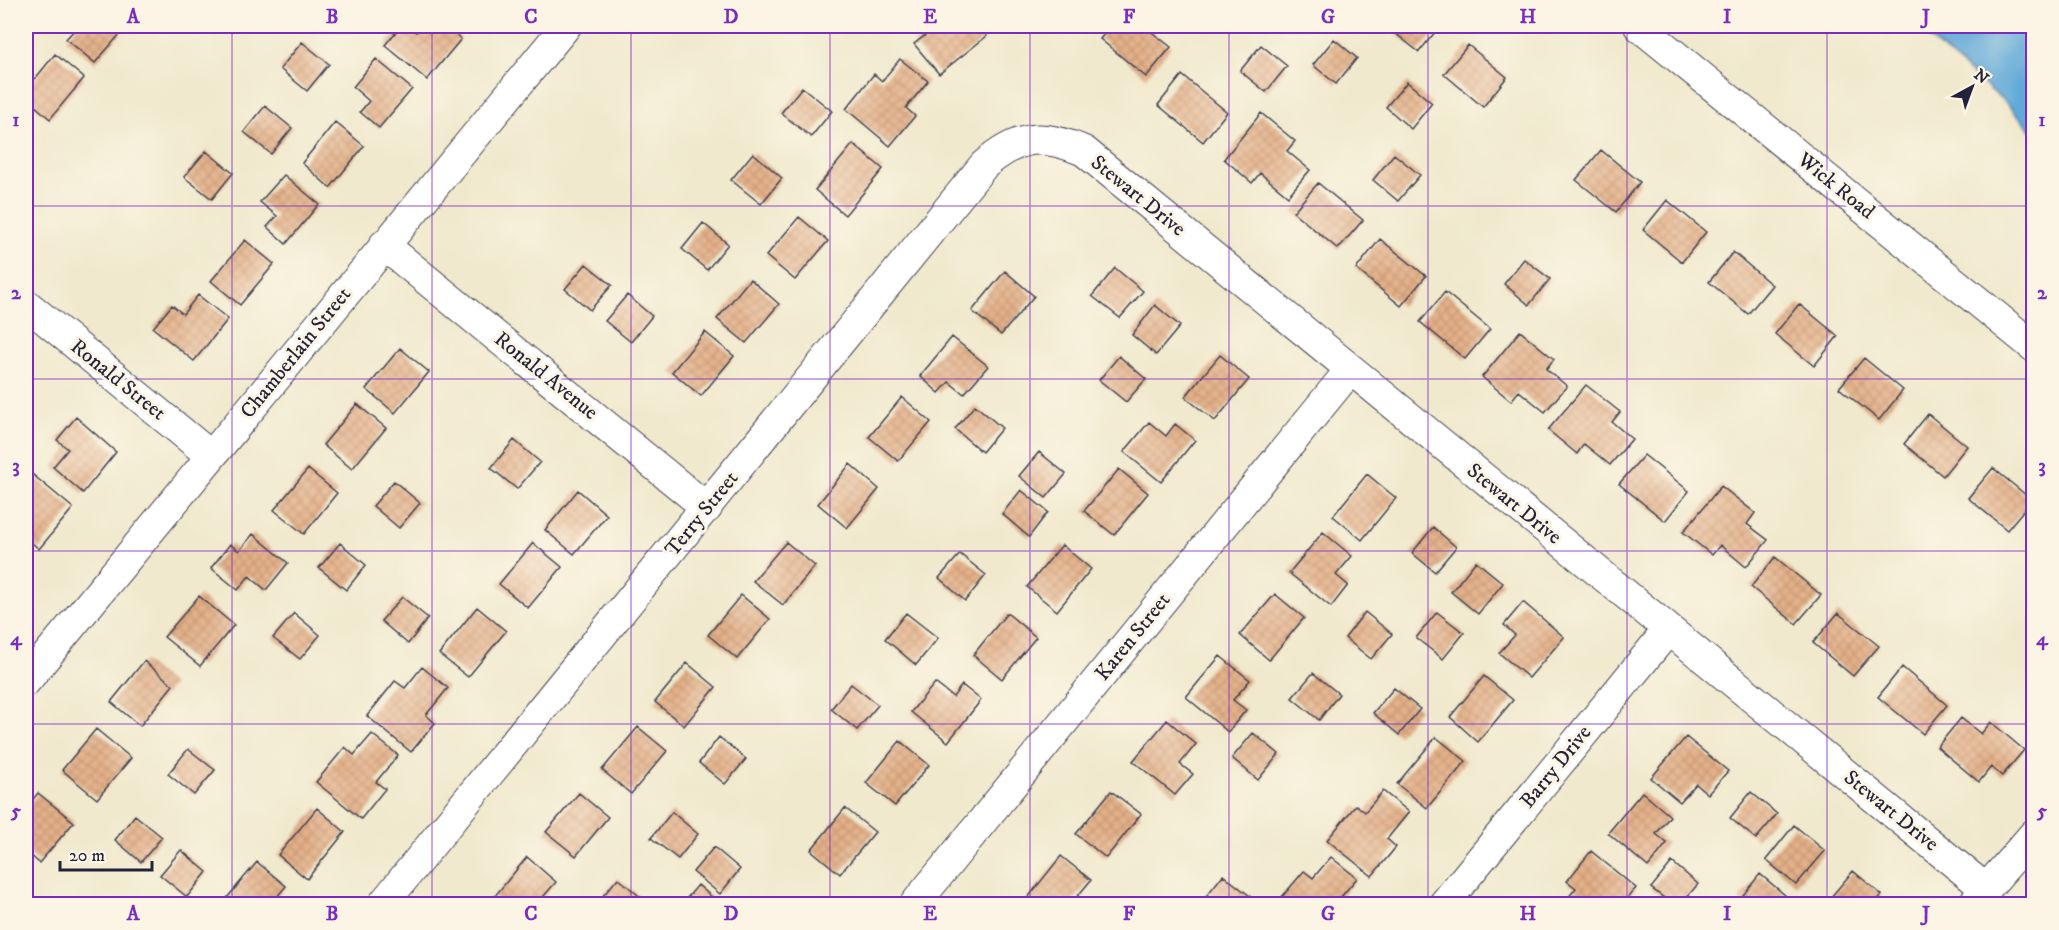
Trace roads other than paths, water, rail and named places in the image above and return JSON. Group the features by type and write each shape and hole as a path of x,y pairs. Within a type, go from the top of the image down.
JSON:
{"street":[{"name":"Chamberlain Street","path":"26,681 566,26"},
{"name":"Wick Road","path":"1639,26 2034,347"},
{"name":"Stewart Drive","path":"1034,139 1060,141 1084,152 1668,630 1980,897"},
{"name":"Terry Street","path":"383,904 984,165 1004,149 1034,139"},
{"name":"Ronald Avenue","path":"384,245 707,508"},
{"name":"Ronald Street","path":"26,304 211,456"},
{"name":"Karen Street","path":"915,904 1350,370"},
{"name":"Barry Drive","path":"1444,904 1668,630"},
{"path":"1980,897 2034,834"}],"water":[{"path":"1915,26 2033,26 2033,132 2006,103"}]}
